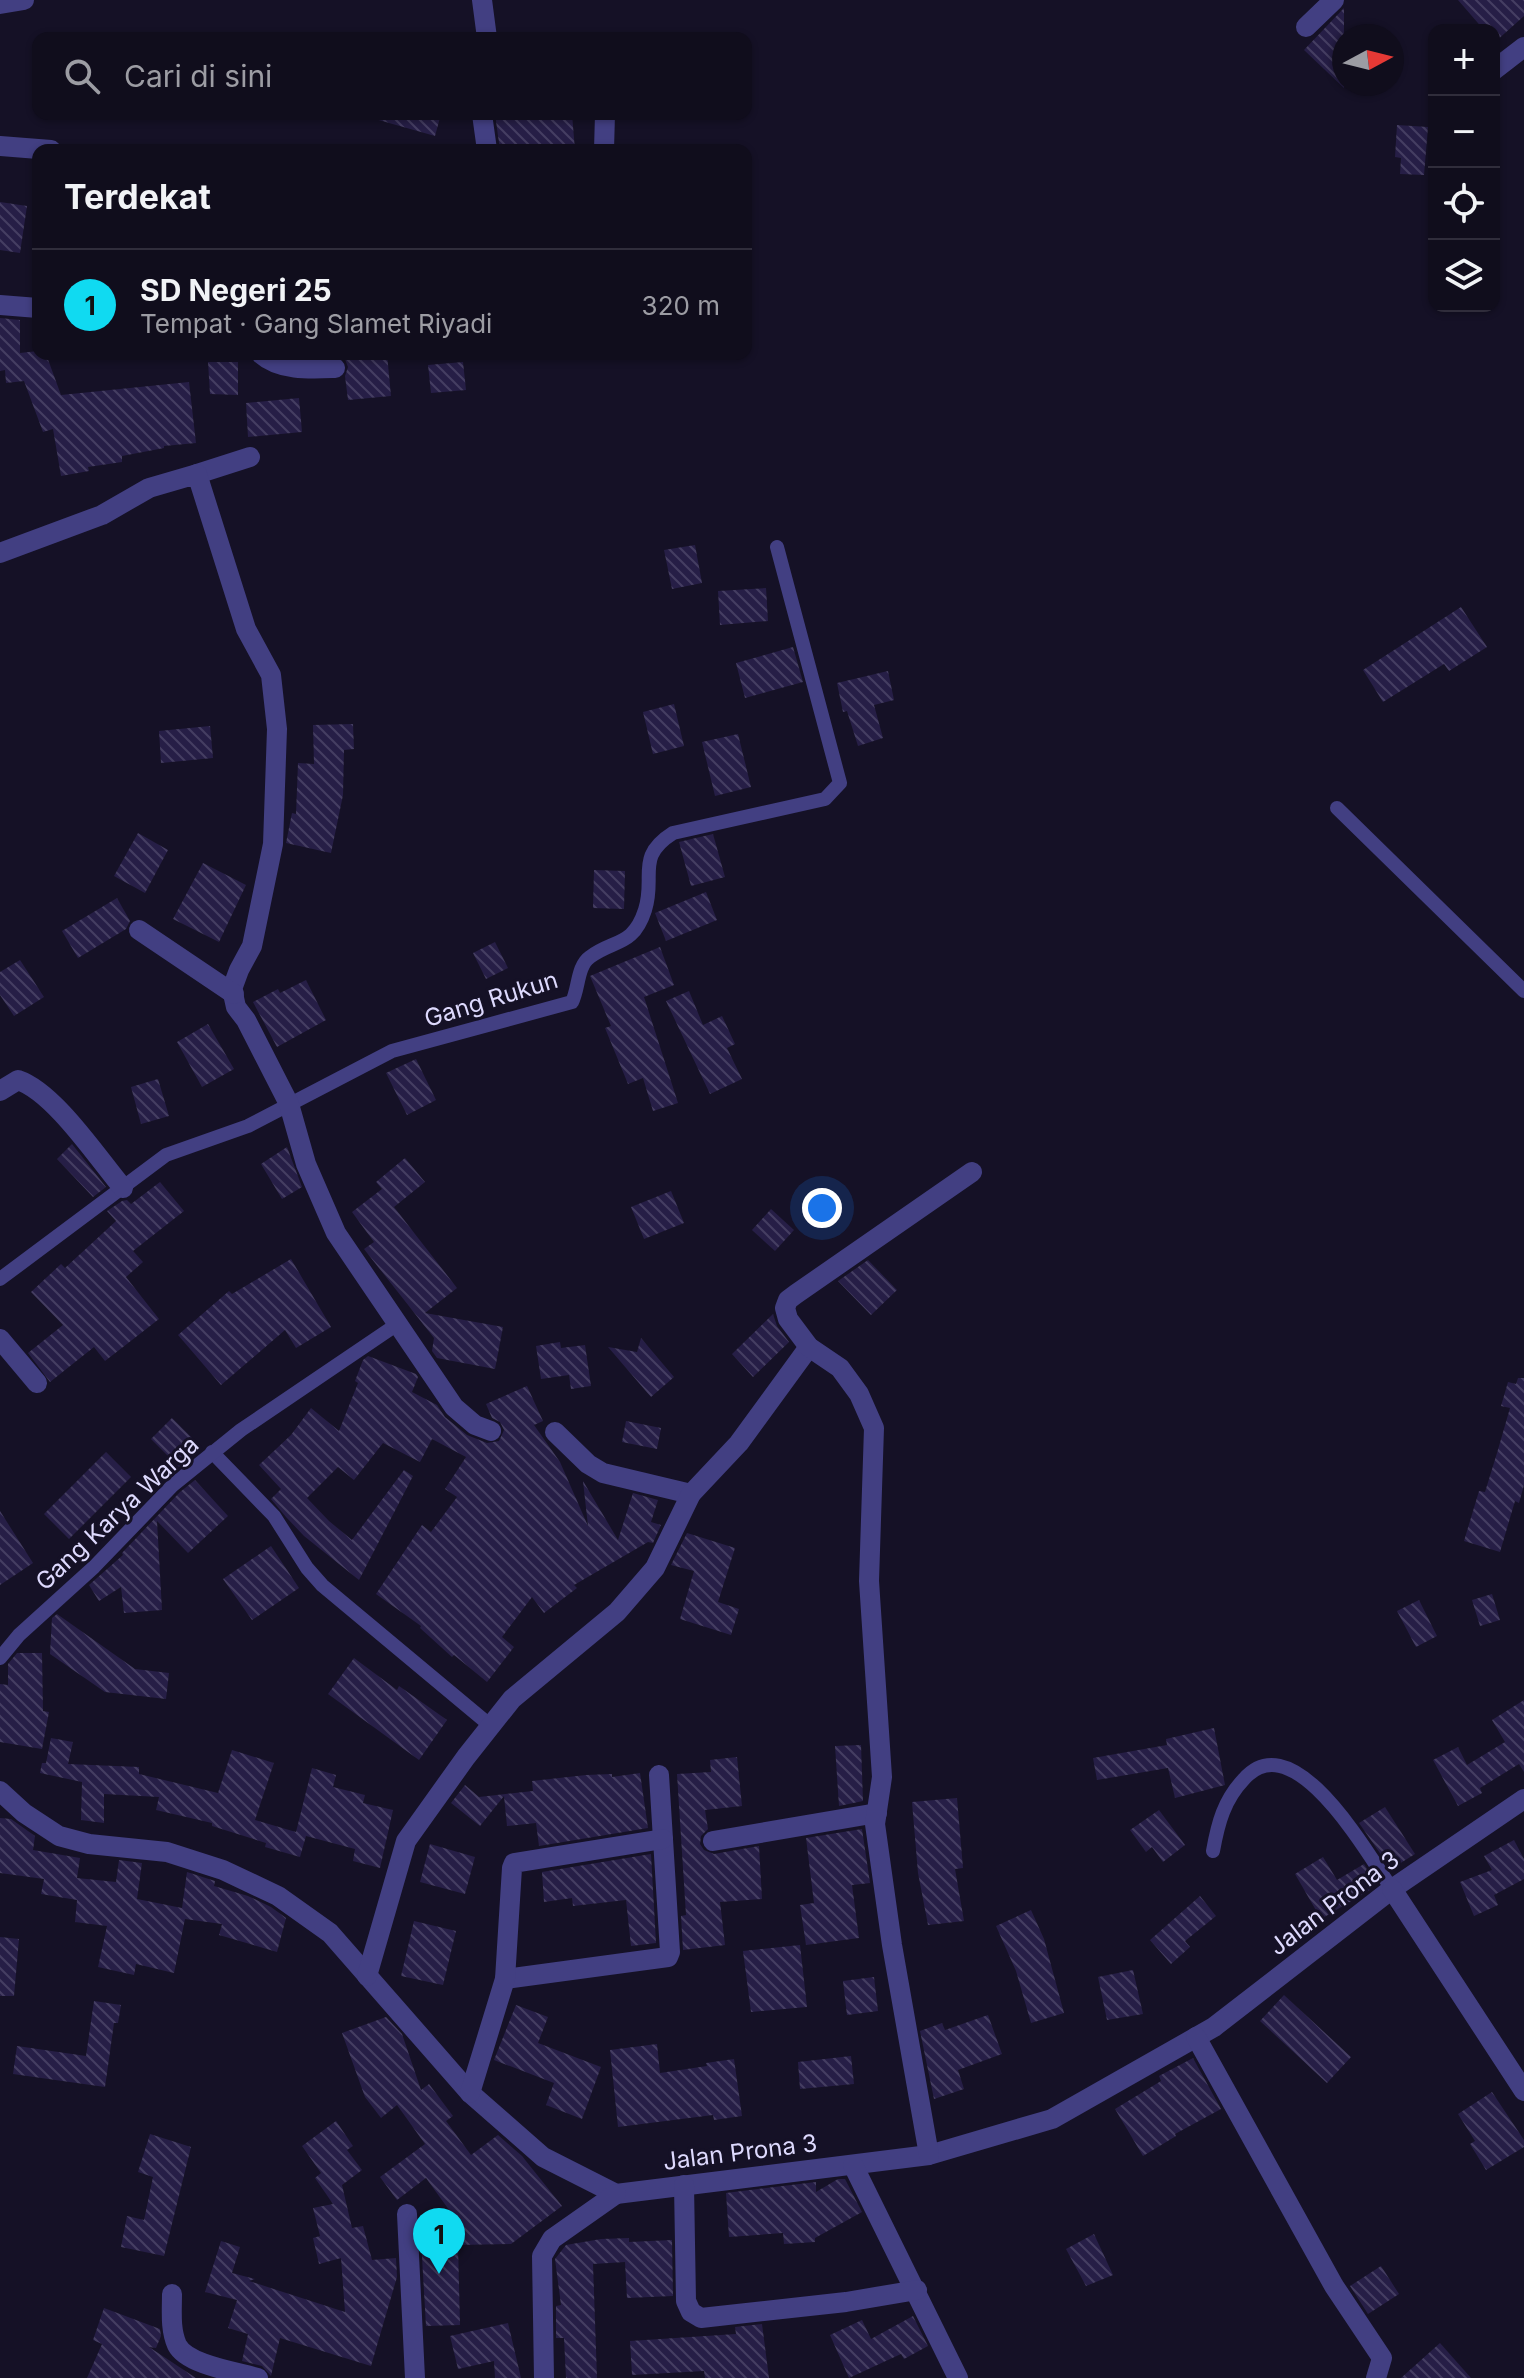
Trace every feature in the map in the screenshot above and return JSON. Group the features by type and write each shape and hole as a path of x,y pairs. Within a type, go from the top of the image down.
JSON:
{"street":[{"path":"0,4 24,0"},
{"path":"482,0 486,32"},
{"path":"1306,27 1334,0"},
{"path":"1500,65 1524,47"},
{"path":"483,120 486,144"},
{"path":"604,144 605,120"},
{"path":"0,146 32,149"},
{"path":"0,305 32,308"},
{"path":"267,360 287,366 335,368"},
{"path":"0,553 102,515 149,488 250,457"},
{"path":"197,474 246,629 271,675 277,729 273,844 252,946 232,989 236,1007 246,1020 289,1104 306,1164 336,1233 454,1407 475,1425 491,1431"},
{"path":"139,930 234,994"},
{"path":"0,1091 18,1080 31,1084 49,1099 123,1188"},
{"path":"929,2155 892,1945 875,1824 882,1777 869,1581 874,1428 859,1394 840,1368 809,1347 788,1319 785,1308 788,1300 972,1172"},
{"path":"0,1339 37,1383"},
{"path":"367,1976 406,1841 512,1699 617,1612 655,1568 691,1494 739,1443 809,1347"},
{"path":"555,1432 588,1464 603,1473 630,1482 691,1494"},
{"path":"505,1979 668,1957 659,1775"},
{"path":"0,1791 24,1813 59,1836 89,1844 167,1852 223,1870 278,1896 330,1933 470,2093 543,2157 616,2194 552,2239 542,2256 544,2378"},
{"name":"Jalan Prona 3","path":"616,2194 929,2155 1052,2119 1214,2027 1392,1889 1524,1799"},
{"path":"713,1841 877,1813"},
{"path":"470,2093 505,1979 514,1863 663,1839"},
{"path":"1392,1889 1524,2091"},
{"path":"1196,2037 1334,2286 1382,2358 1376,2378"},
{"path":"853,2165 958,2378"},
{"path":"684,2185 686,2301 691,2312 701,2318 846,2302 917,2290"},
{"path":"407,2214 415,2378"},
{"path":"172,2294 172,2328 178,2348 197,2362 258,2378"}],"lane":[{"name":"Gang Rukun","path":"0,1279 166,1155 248,1126 392,1051 572,1002 579,989 581,968 589,957 629,939 645,910 650,857 658,843 673,833 825,799 840,783 777,547"},
{"path":"1337,808 1524,991"},
{"name":"Gang Karya Warga","path":"0,1658 19,1635 94,1567 173,1485 212,1452 399,1323"},
{"path":"212,1452 274,1516 307,1568 322,1585 491,1726"},
{"path":"1213,1851 1218,1820 1233,1790 1252,1770 1274,1765 1302,1776 1333,1805 1392,1889"}],"building":[{"path":"1458,0 1524,0 1524,16 1500,38 1500,24 1479,24"},
{"path":"1344,8 1344,24 1332,24 1332,77 1304,50"},
{"path":"379,120 439,120 435,136"},
{"path":"496,120 572,120 574,144 499,144"},
{"path":"1397,125 1428,127 1424,175 1400,174 1401,158 1395,157"},
{"path":"0,202 27,206 20,253 0,250"},
{"path":"0,318 20,320 20,353 32,352 32,360 48,360 61,395 189,382 196,443 164,446 122,456 122,462 88,467 89,471 61,476 53,429 43,432 24,381 6,383 5,370 0,371"},
{"path":"345,360 388,360 391,396 348,400 345,376 348,367"},
{"path":"208,362 238,362 238,395 210,394"},
{"path":"463,362 466,390 431,393 428,365"},
{"path":"299,398 302,432 248,437 246,403"},
{"path":"695,545 702,583 672,589 664,550"},
{"path":"766,588 768,621 720,625 718,591"},
{"path":"1461,607 1487,647 1449,671 1444,664 1383,702 1363,670"},
{"path":"793,647 803,682 745,698 736,663"},
{"path":"888,671 894,700 874,705 883,738 858,746 847,711 843,712 837,683"},
{"path":"674,704 684,746 653,754 643,712"},
{"path":"353,724 354,749 344,750 343,795 331,853 286,843 292,813 296,814 298,763 314,764 313,725"},
{"path":"210,726 213,758 161,763 159,731"},
{"path":"738,734 751,787 715,796 702,742"},
{"path":"138,833 168,850 145,893 114,876"},
{"path":"713,834 725,877 691,886 679,842"},
{"path":"203,863 246,885 219,942 173,919"},
{"path":"594,870 625,871 624,909 593,908"},
{"path":"706,892 717,920 666,941 655,913"},
{"path":"117,898 130,921 126,929 78,958 62,931"},
{"path":"495,942 508,968 486,979 473,953"},
{"path":"660,947 674,985 644,997 678,1103 653,1111 643,1078 628,1084 605,1028 611,1026 590,976"},
{"path":"20,960 44,997 14,1016 0,995 0,972"},
{"path":"306,980 326,1020 277,1047 253,1002 278,989 280,993"},
{"path":"689,991 703,1025 722,1016 735,1044 727,1048 742,1079 710,1094 666,1001"},
{"path":"208,1024 234,1069 202,1087 177,1042"},
{"path":"416,1059 436,1100 407,1115 386,1073"},
{"path":"158,1079 169,1116 141,1124 131,1087"},
{"path":"72,1144 106,1187 93,1197 57,1159"},
{"path":"287,1147 302,1187 282,1199 261,1164"},
{"path":"405,1158 425,1182 394,1207 457,1288 425,1313 503,1327 495,1369 437,1358 432,1351 434,1338 364,1249 374,1242 352,1212 382,1189 376,1182"},
{"path":"160,1182 184,1211 133,1251 143,1262 126,1277 159,1319 105,1361 94,1347 50,1382 28,1353 63,1325 31,1292 61,1264 65,1268 116,1221 107,1211 122,1201 127,1200 131,1204"},
{"path":"671,1191 684,1223 644,1239 631,1207"},
{"path":"771,1209 794,1230 775,1251 752,1230"},
{"path":"291,1259 331,1327 296,1348 285,1330 221,1385 178,1335 229,1291 232,1294"},
{"path":"868,1260 897,1290 871,1315 838,1281"},
{"path":"773,1314 777,1326 789,1342 753,1377 732,1354"},
{"path":"641,1338 674,1377 651,1397 608,1347 637,1352"},
{"path":"560,1342 561,1348 585,1345 591,1386 571,1389 569,1375 541,1379 536,1346"},
{"path":"368,1356 416,1374 418,1377 412,1392 437,1405 445,1417 467,1435 487,1443 499,1441 504,1430 500,1422 492,1418 486,1404 527,1386 543,1421 534,1425 560,1462 588,1526 583,1481 618,1540 633,1493 658,1500 651,1522 661,1525 653,1543 648,1542 574,1585 577,1588 544,1613 532,1597 502,1637 514,1647 487,1682 454,1655 452,1657 421,1626 376,1594 422,1525 431,1532 457,1497 445,1489 466,1457 432,1439 420,1462 383,1443 354,1480 338,1467 307,1498 352,1540 404,1470 413,1476 359,1580 304,1536 271,1499 281,1489 259,1465 291,1435 311,1408 339,1431 358,1383 355,1381 363,1360"},
{"path":"1518,1378 1524,1378 1524,1485 1519,1503 1515,1501 1500,1552 1464,1541 1479,1491 1485,1492 1510,1408 1501,1406 1508,1382 1516,1384"},
{"path":"172,1418 201,1447 179,1467 151,1439"},
{"path":"626,1421 661,1428 657,1449 622,1442"},
{"path":"106,1452 131,1477 69,1539 44,1514"},
{"path":"195,1480 228,1516 188,1553 157,1521 162,1610 124,1613 121,1587 99,1601 89,1585 123,1555 180,1492"},
{"path":"0,1511 33,1563 0,1585"},
{"path":"687,1533 735,1548 718,1602 739,1609 731,1635 680,1619 694,1571 671,1565"},
{"path":"271,1546 299,1588 252,1620 223,1579"},
{"path":"1492,1594 1500,1620 1480,1626 1472,1600"},
{"path":"1419,1600 1437,1636 1416,1647 1397,1611"},
{"path":"57,1614 135,1669 169,1673 166,1699 105,1692 50,1654 52,1618"},
{"path":"17,1653 42,1653 43,1711 49,1712 42,1749 0,1742 0,1684 8,1685 8,1664"},
{"path":"354,1658 397,1690 399,1686 447,1720 419,1760 328,1694"},
{"path":"1524,1700 1524,1772 1519,1764 1480,1788 1482,1793 1458,1806 1433,1760 1458,1747 1467,1765 1505,1742 1492,1720"},
{"path":"1214,1728 1225,1785 1175,1798 1168,1768 1097,1780 1093,1758 1167,1745 1166,1739"},
{"path":"51,1738 73,1742 68,1764 139,1767 139,1774 218,1793 232,1750 274,1763 255,1820 296,1832 312,1768 336,1775 333,1787 365,1795 363,1803 393,1810 380,1868 353,1861 355,1849 306,1836 300,1857 265,1847 266,1843 212,1826 212,1823 156,1810 159,1797 104,1794 104,1823 81,1820 82,1782 40,1773 42,1763 46,1763"},
{"path":"861,1745 863,1801 839,1806 835,1746"},
{"path":"737,1757 742,1806 705,1810 708,1829 701,1836 700,1844 704,1850 714,1854 759,1846 762,1899 720,1902 725,1945 683,1950 681,1916 686,1915 677,1774 711,1772 710,1760"},
{"path":"640,1773 648,1828 539,1846 536,1823 507,1826 504,1796 480,1826 451,1803 465,1785 479,1797 533,1791 532,1781"},
{"path":"957,1798 963,1868 955,1869 964,1921 928,1925 918,1873 912,1802"},
{"path":"1385,1807 1415,1854 1391,1869 1359,1823"},
{"path":"1159,1810 1185,1845 1163,1862 1152,1847 1146,1852 1130,1830"},
{"path":"0,1818 11,1819 35,1836 33,1850 80,1858 77,1878 116,1882 119,1860 142,1863 137,1899 182,1908 187,1872 215,1881 214,1886 271,1907 286,1918 277,1952 219,1935 222,1924 185,1919 174,1973 136,1964 134,1975 98,1967 107,1926 75,1922 77,1900 41,1894 44,1879 0,1873"},
{"path":"862,1829 870,1883 852,1885 859,1938 806,1945 800,1905 814,1903 806,1838"},
{"path":"1514,1840 1524,1859 1524,1879 1494,1895 1498,1905 1474,1916 1460,1882 1492,1870 1484,1856"},
{"path":"430,1844 475,1857 465,1894 420,1882"},
{"path":"651,1854 656,1943 631,1946 626,1900 573,1906 572,1898 544,1902 542,1872"},
{"path":"1323,1857 1337,1880 1364,1864 1374,1880 1368,1884 1370,1890 1321,1919 1295,1874"},
{"path":"1200,1896 1216,1916 1185,1941 1190,1947 1171,1964 1150,1940"},
{"path":"1031,1910 1044,1939 1064,2013 1031,2023 1016,1971 996,1926"},
{"path":"414,1921 456,1931 443,1985 401,1976"},
{"path":"0,1937 19,1939 14,1996 0,1996"},
{"path":"800,1945 807,2007 751,2012 743,1951"},
{"path":"1133,1970 1143,2014 1107,2020 1098,1977"},
{"path":"874,1977 878,2011 847,2015 843,1981"},
{"path":"1284,1995 1351,2057 1327,2083 1260,2021"},
{"path":"94,2001 121,2005 118,2023 114,2023 105,2087 13,2074 17,2046 86,2056"},
{"path":"516,2005 548,2017 538,2043 601,2067 582,2119 546,2105 554,2083 494,2060"},
{"path":"988,2015 1002,2054 958,2070 964,2089 934,2099 920,2031 942,2023 945,2030"},
{"path":"386,2017 402,2034 421,2090 429,2084 453,2116 446,2121 471,2155 498,2135 522,2156 562,2206 511,2244 458,2245 460,2325 426,2326 420,2222 457,2221 426,2178 397,2200 380,2177 425,2144 397,2105 381,2118 365,2097 342,2033"},
{"path":"657,2044 660,2073 734,2059 742,2116 714,2120 713,2115 618,2127 610,2050"},
{"path":"851,2056 854,2084 800,2089 798,2062"},
{"path":"1193,2058 1221,2109 1143,2156 1115,2109 1161,2081 1159,2076"},
{"path":"1492,2092 1524,2140 1524,2147 1486,2170 1470,2144 1475,2141 1458,2114"},
{"path":"336,2121 353,2146 347,2150 362,2170 342,2185 352,2228 363,2226 372,2260 396,2258 397,2277 371,2366 280,2338 271,2376 262,2366 242,2361 248,2334 228,2328 237,2300 205,2292 221,2241 240,2247 232,2273 345,2312 341,2258 319,2264 313,2238 320,2236 313,2208 333,2204 315,2178 321,2173 302,2146"},
{"path":"150,2134 191,2147 164,2256 121,2247 127,2216 144,2220 153,2177 138,2172"},
{"path":"838,2179 845,2179 862,2212 815,2238 815,2242 784,2244 783,2233 729,2237 726,2193 816,2182 816,2192"},
{"path":"1094,2234 1113,2275 1086,2286 1066,2249"},
{"path":"629,2238 629,2242 672,2240 673,2296 627,2298 625,2262 593,2264 597,2378 566,2378 564,2338 556,2338 556,2306 561,2305 555,2259 566,2245"},
{"path":"1381,2266 1399,2294 1368,2314 1350,2286"},
{"path":"104,2308 160,2329 161,2336 156,2348 149,2347 196,2378 87,2378 102,2344 93,2340"},
{"path":"913,2316 928,2346 904,2359 901,2354 849,2378 830,2335 862,2320 871,2339"},
{"path":"508,2323 521,2378 495,2378 494,2361 458,2369 450,2336"},
{"path":"762,2324 769,2378 705,2378 704,2371 632,2375 630,2341 736,2334 735,2327"},
{"path":"1440,2343 1471,2378 1401,2378"}],"place":[{"name":"SD Negeri 25","path":"439,2274"}]}
